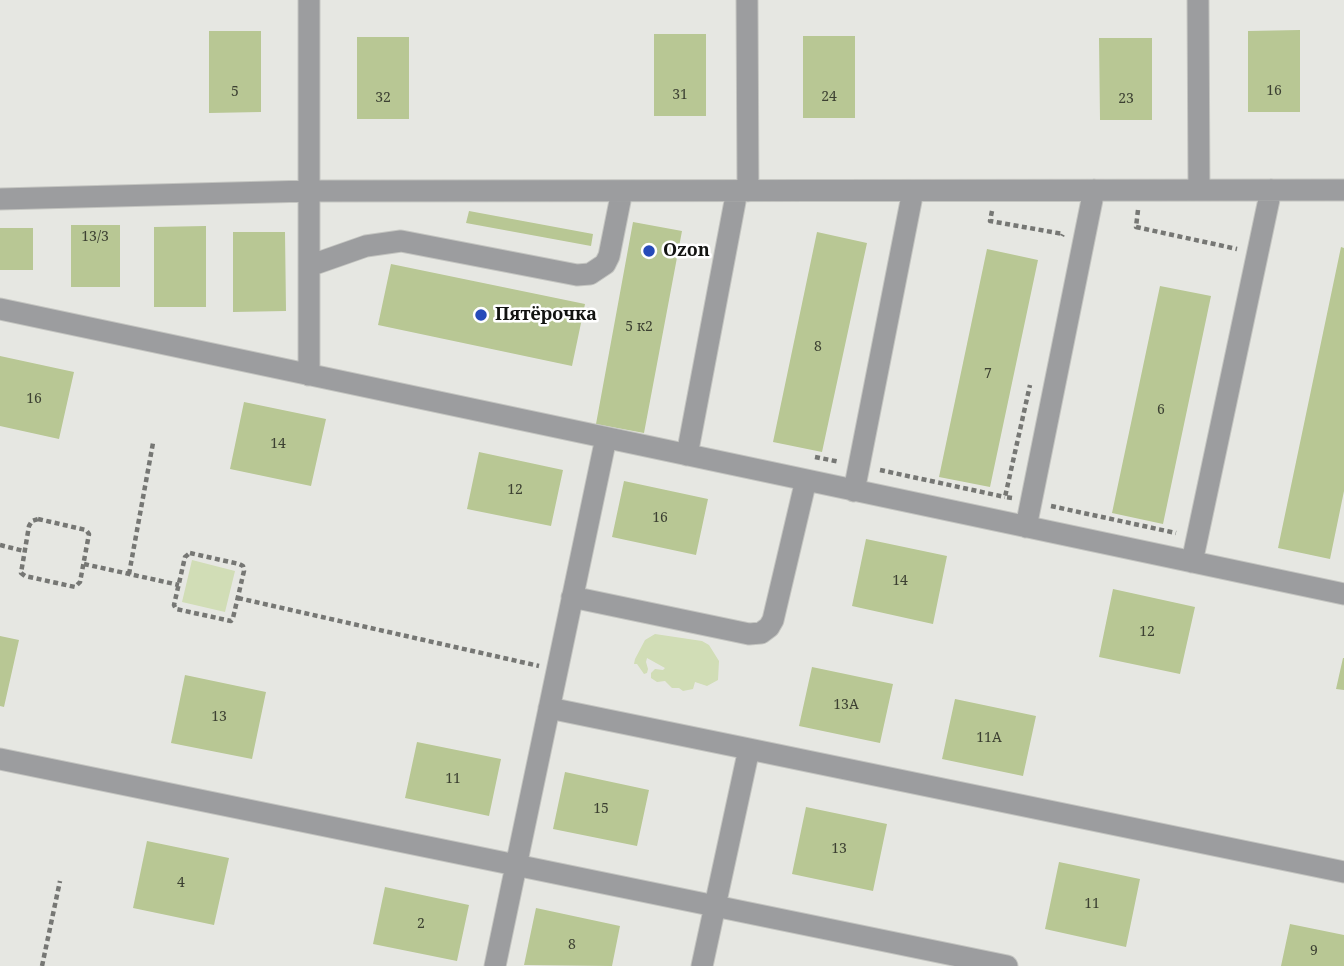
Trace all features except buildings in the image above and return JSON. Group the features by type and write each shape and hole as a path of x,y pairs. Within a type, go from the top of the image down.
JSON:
{"street":[{"path":"309,0 309,375"},
{"path":"687,455 743,191 747,0"},
{"path":"1199,0 1199,190"},
{"path":"1026,527 1094,190"},
{"path":"1192,562 1271,190"},
{"path":"0,199 309,191 1344,190"},
{"path":"309,266 366,246 401,241 577,275 590,274 605,264 609,256 622,191"},
{"path":"855,491 913,191"},
{"path":"0,309 1344,594"},
{"path":"495,966 606,438"},
{"path":"572,597 749,634 761,633 773,620 806,480"},
{"path":"549,708 1344,872"},
{"path":"702,966 749,749"},
{"path":"0,759 1007,966"}],"path":[{"path":"1139,203 1136,227 1242,250"},
{"path":"129,574 153,443"},
{"path":"38,519 86,530 90,537 79,584 73,587 22,575 20,570 24,551 31,523 38,519"},
{"path":"0,545 24,551"},
{"path":"193,553 243,566 233,618 226,622 177,610 174,605 179,585 185,557 193,553"},
{"path":"84,564 179,585"},
{"path":"238,598 557,670"},
{"path":"43,966 60,881"}],"green space":[{"path":"192,560 235,571 225,612 182,602"},
{"path":"655,634 702,641 709,645 719,661 718,680 707,686 695,682 693,689 683,691 672,688 665,681 657,682 651,678 655,669 665,668 647,658 648,669 644,674 637,664 634,664 635,659 645,640"}],"place":[{"name":"Ozon","path":"649,251"},
{"name":"Пятёрочка","path":"481,315"}]}
